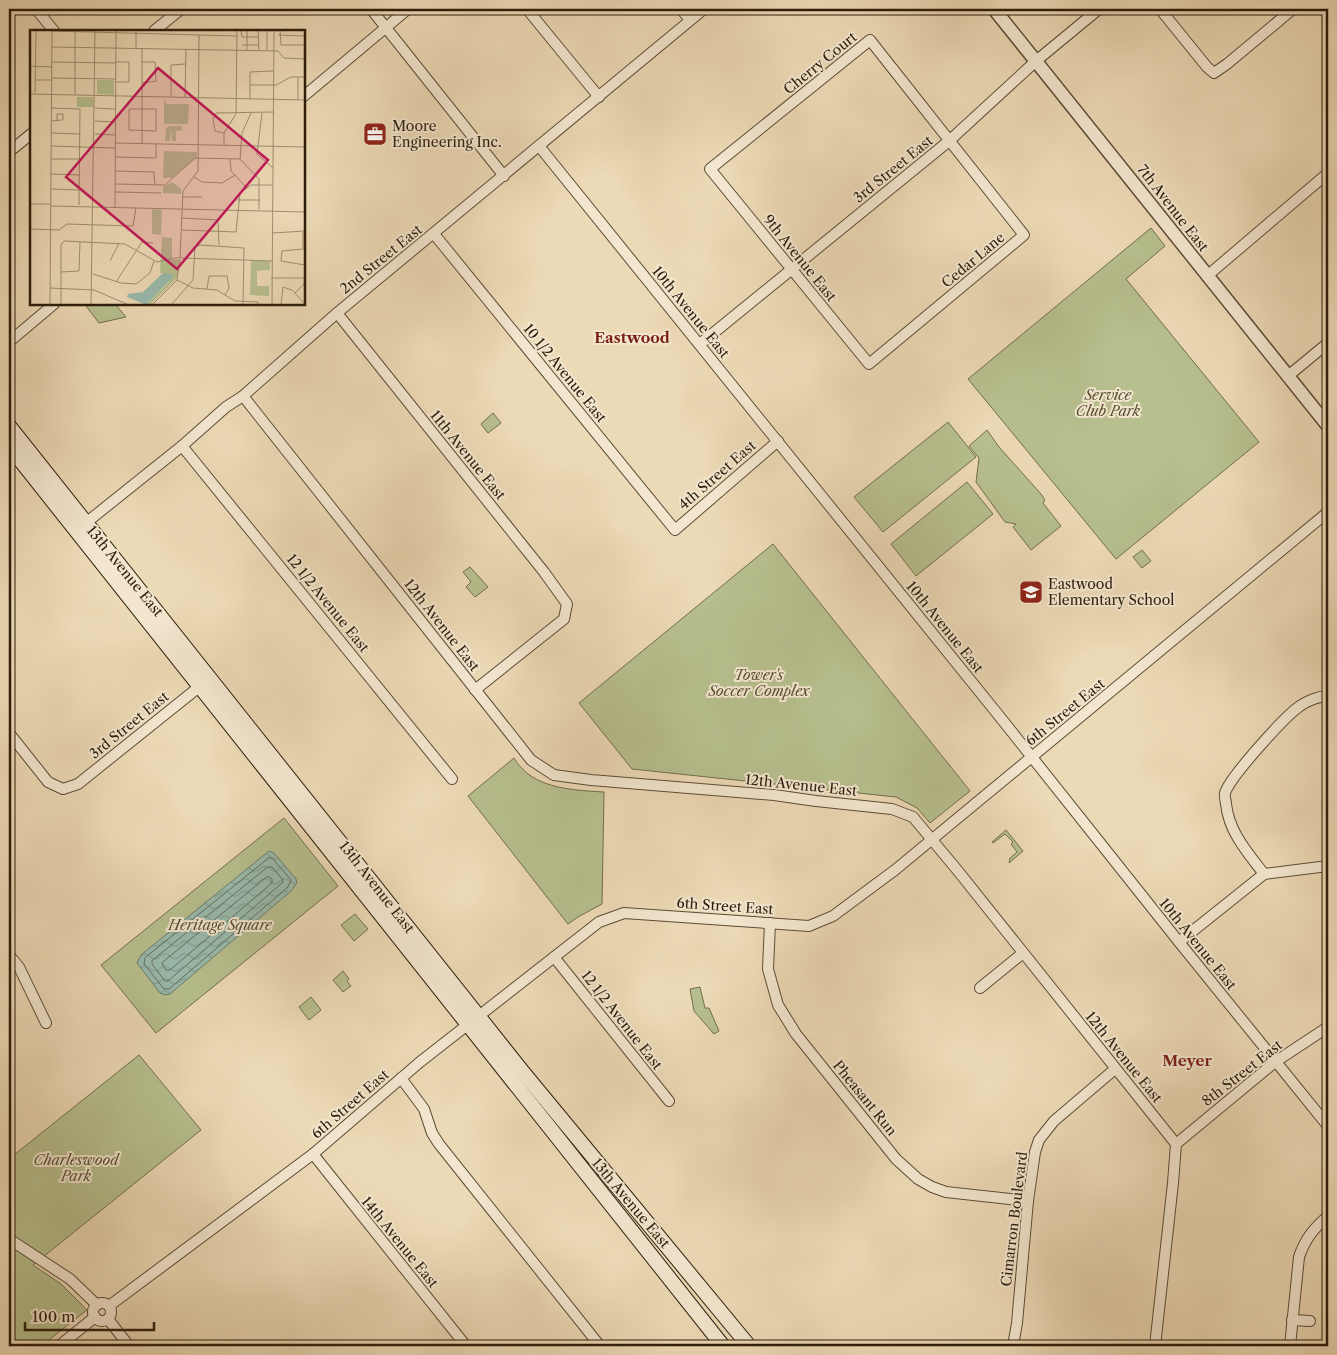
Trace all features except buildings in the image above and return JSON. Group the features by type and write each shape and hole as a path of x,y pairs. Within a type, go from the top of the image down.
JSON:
{"main road":[{"name":"13th Avenue East","path":"9,426 81,526 473,1020 723,1346"},
{"name":"13th Avenue East","path":"9,446 81,526"},
{"name":"13th Avenue East","path":"473,1020 749,1346"}],"street":[{"path":"36,9 53,30"},
{"path":"155,30 181,9"},
{"path":"371,9 504,176"},
{"path":"305,95 408,9"},
{"path":"527,9 598,97"},
{"path":"681,9 690,20"},
{"name":"2nd Street East","path":"81,526 182,446 226,407 243,396 338,312 704,9"},
{"name":"7th Avenue East","path":"994,9 1328,426"},
{"name":"3rd Street East","path":"700,344 949,141 1036,61 1099,9"},
{"path":"1160,9 1207,68 1214,73 1293,9"},
{"name":"Cherry Court","path":"710,169 870,40 949,141"},
{"path":"9,152 30,135"},
{"name":"Cedar Lane","path":"869,364 1024,235 949,141"},
{"name":"10th Avenue East","path":"539,146 1328,1126"},
{"name":"9th Avenue East","path":"710,169 869,364"},
{"path":"1207,276 1328,173"},
{"name":"10 1/2 Avenue East","path":"434,234 675,530"},
{"path":"9,342 53,305"},
{"name":"11th Avenue East","path":"338,312 544,572 567,604 564,619 475,690"},
{"path":"1288,376 1328,343"},
{"name":"12th Avenue East","path":"243,396 531,760 554,775 591,780 774,795 892,809 913,817 1176,1144"},
{"name":"4th Street East","path":"675,530 778,441"},
{"name":"12 1/2 Avenue East","path":"182,446 452,779"},
{"name":"6th Street East","path":"109,1306 313,1154 401,1078 554,956 600,922 624,913 810,926 832,916 932,840 1328,512"},
{"name":"3rd Street East","path":"9,733 48,782 63,789 78,784 205,682"},
{"path":"1264,874 1239,842 1228,817 1225,794 1238,773 1276,728 1300,706 1322,696 1328,696"},
{"path":"1179,942 1264,874 1328,866"},
{"name":"Pheasant Run","path":"770,924 768,969 778,1005 796,1034 896,1158 918,1179 946,1192 1028,1201"},
{"path":"980,988 1023,953"},
{"path":"9,955 19,967 46,1023"},
{"name":"12 1/2 Avenue East","path":"554,956 669,1101"},
{"name":"8th Street East","path":"1176,1144 1275,1062 1328,1027"},
{"name":"Cimarron Boulevard","path":"1013,1346 1017,1323 1028,1201 1034,1158 1040,1140 1047,1129 1065,1111 1116,1069"},
{"path":"401,1078 424,1109 432,1133 439,1144 600,1346"},
{"path":"1155,1346 1176,1144"},
{"name":"14th Avenue East","path":"313,1154 466,1346"},
{"path":"1290,1346 1300,1257 1303,1246 1309,1234 1328,1216"},
{"path":"9,1239 70,1279 97,1305"},
{"path":"104,1303 109,1306 111,1313 108,1319 102,1321 95,1317 93,1311 97,1305 104,1303"},
{"path":"59,1346 95,1317"},
{"path":"108,1319 129,1346"},
{"path":"1292,1320 1310,1321"},
{"path":"930,1346 936,1346"}],"green space":[{"name":"Service Club Park","path":"1151,228 1165,246 1126,279 1259,442 1116,559 968,379"},
{"path":"116,305 126,317 99,323 86,306"},
{"path":"493,413 501,423 488,433 481,424"},
{"path":"948,422 976,457 883,532 854,497"},
{"path":"987,430 999,447 1041,494 1045,500 1043,503 1061,526 1031,550 1013,527 1016,524 1005,522 976,482 979,458 969,446"},
{"path":"967,482 993,514 916,576 891,544"},
{"name":"Tower's Soccer Complex","path":"773,544 970,791 930,823 917,808 896,797 632,769 579,703"},
{"path":"1142,550 1151,561 1142,568 1133,557"},
{"path":"470,567 488,587 475,597 466,587 471,582 463,572"},
{"path":"514,758 531,776 542,782 566,789 604,792 602,904 568,924 468,796"},
{"name":"Heritage Square","path":"284,818 338,886 156,1033 101,965"},
{"path":"1006,830 1023,851 1009,863 1010,858 1017,852 1011,844 1013,842 1005,834 992,842"},
{"path":"355,914 368,929 354,941 341,925"},
{"path":"343,971 349,979 347,981 351,986 343,992 333,980"},
{"path":"700,987 705,1008 709,1008 719,1031 714,1034 694,1011 690,989"},
{"path":"311,997 321,1010 309,1020 299,1007"},
{"name":"Charleswood Park","path":"139,1055 201,1130 33,1265 61,1284 87,1310 41,1346 9,1346 9,1159"}],"water":[{"path":"269,851 274,853 296,879 297,883 291,891 170,994 160,993 137,963 141,955"}],"place":[{"name":"Moore Engineering Inc.","path":"375,134"},
{"name":"Eastwood Elementary School","path":"1031,592"}],"district":[{"name":"Eastwood","path":"632,338"},
{"name":"Meyer","path":"1187,1061"}]}
